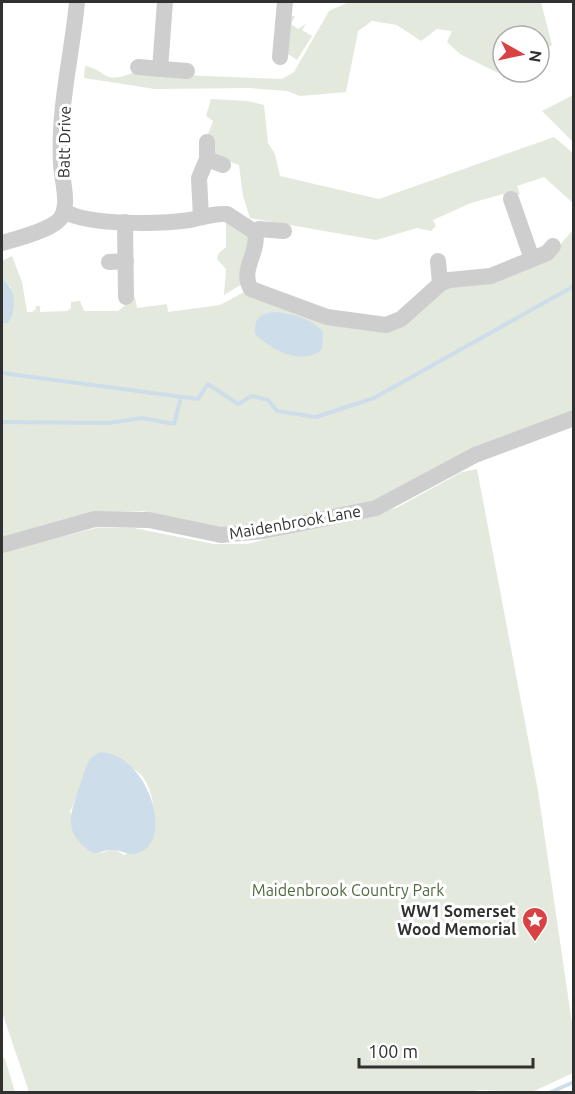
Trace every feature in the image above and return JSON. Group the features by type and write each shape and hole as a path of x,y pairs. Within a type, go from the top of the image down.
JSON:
{"street":[{"name":"Batt Drive","path":"64,211 61,164 64,102 77,2"},
{"path":"159,69 165,2"},
{"path":"280,59 285,2"},
{"path":"138,67 187,71"},
{"path":"201,217 199,178 207,159 207,142"},
{"path":"207,159 223,165"},
{"path":"511,199 532,259"},
{"path":"2,243 58,221 64,211 82,219 126,222 227,214 255,232"},
{"path":"126,222 126,297"},
{"path":"255,232 259,229 284,231"},
{"path":"255,232 254,251 246,274 251,289 327,317 386,325 401,319 440,284 449,280 491,276 547,253 553,246"},
{"path":"109,262 126,261"},
{"path":"438,261 440,284"},
{"name":"Maidenbrook Lane","path":"2,544 95,519 149,520 221,535 264,531 376,508 475,455 573,418"}],"green space":[{"path":"349,2 541,2 547,24 491,24 491,70 460,54 447,42 452,31 437,29 421,41 397,25 372,21 358,31 346,92 300,96 287,91 249,88 155,89 84,78 85,66 116,78 132,73 282,79 294,72 329,11"},
{"path":"290,16 295,16 291,24 298,29 306,24 302,30 312,36 297,60 288,54"},
{"path":"574,95 573,142 542,111"},
{"path":"211,99 248,101 264,105 268,143 275,154 280,176 379,199 554,137 573,153 573,203 544,177 517,186 520,194 505,199 503,194 471,203 433,220 436,226 431,231 417,228 376,240 250,218 243,196 239,165 212,155 208,134 213,121 206,116"},
{"path":"226,222 250,235 242,284 224,295 226,269 217,259 219,253 226,247"},
{"path":"573,230 573,412 376,503 226,530 143,511 101,512 2,537 2,323 8,323 11,287 2,279 2,261 12,256 22,282 27,312 36,309 35,306 40,306 40,312 67,311 71,308 71,302 80,301 84,311 118,311 135,297 137,308 167,304 168,312 220,305 246,291 377,329 448,286 549,257"},
{"name":"Maidenbrook Country Park","path":"477,469 538,791 573,1030 573,1073 532,1092 481,1090 468,1092 29,1092 2,1012 2,552 96,528 134,528 214,544 247,544 396,508 462,472","holes":["101,752 138,772 150,791 154,809 150,845 124,855 114,849 101,853 70,812 92,757"]},
{"path":"2,1056 5,1059 15,1092 2,1092"}],"water":[{"path":"2,279 10,288 14,299 13,311 8,323 2,323"},
{"path":"273,312 300,317 318,326 323,331 322,349 314,354 297,356 278,351 262,340 255,334 255,325 258,318"},
{"path":"101,752 117,756 131,767 142,781 150,797 155,814 155,830 151,843 137,853 129,854 111,850 93,853 76,838 72,830 74,803 86,768 89,760"}],"waterway":[{"path":"2,373 198,399 208,384 238,404 252,396 268,400 277,411 316,417 374,398 574,286"},
{"path":"2,422 109,423 142,418 174,424 181,397"},
{"path":"551,1092 574,1082"}],"place":[{"name":"WW1 Somerset Wood Memorial","path":"535,943"}]}
